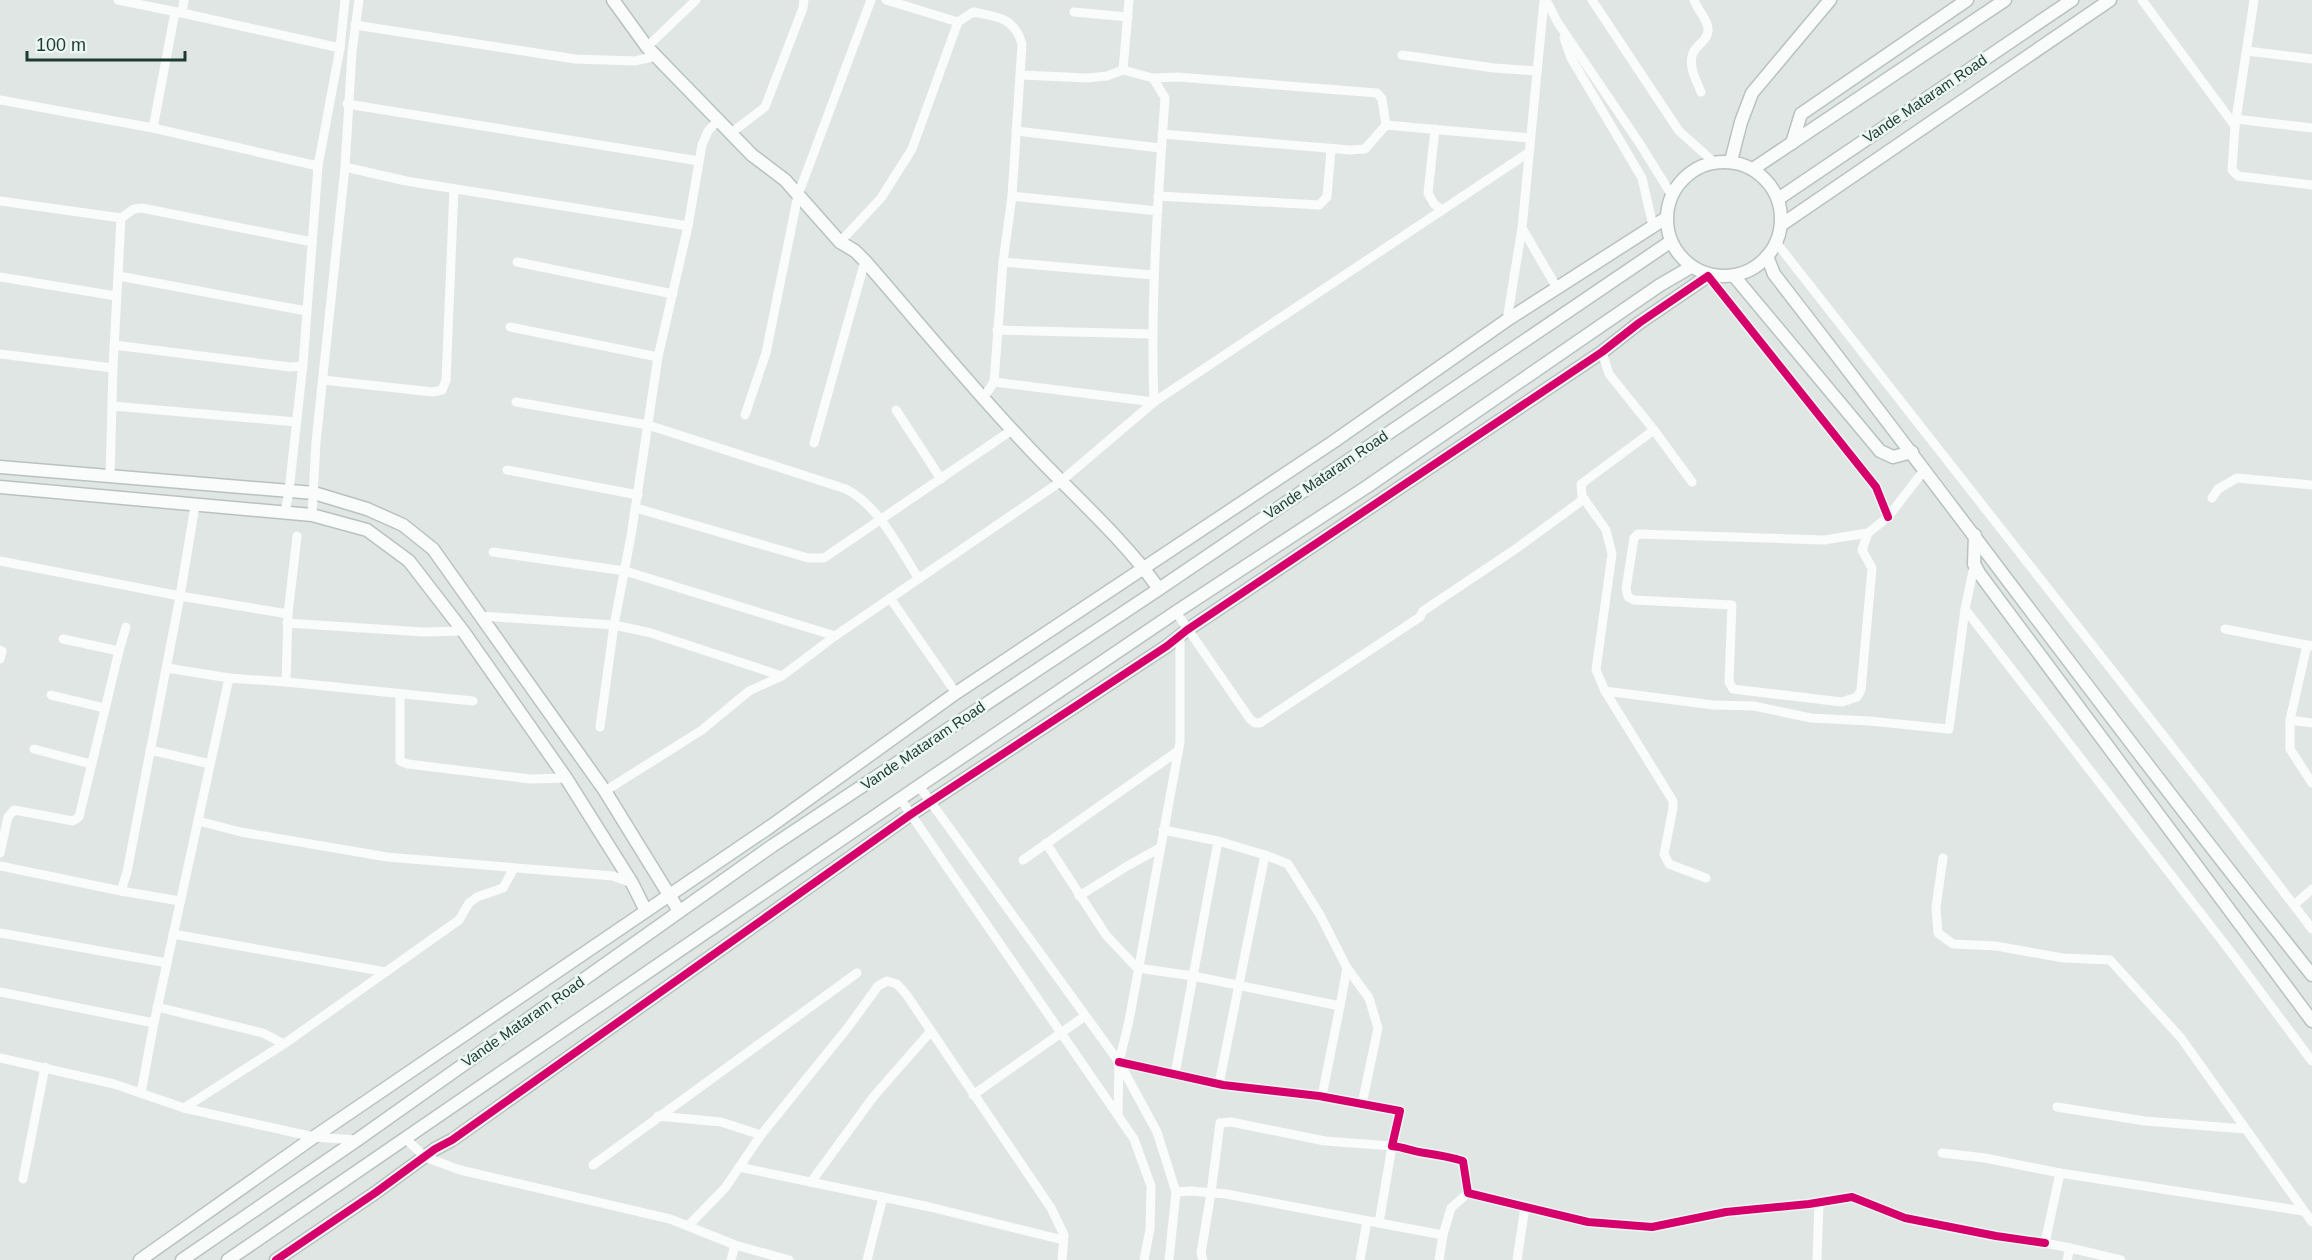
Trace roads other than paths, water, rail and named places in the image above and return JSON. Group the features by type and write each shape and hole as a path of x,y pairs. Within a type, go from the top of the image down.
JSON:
{"street":[{"path":"118,0 340,48"},
{"path":"153,129 179,13 184,0"},
{"path":"285,513 302,366 318,166 340,48 345,0"},
{"path":"312,515 322,380 345,167 348,104 359,0"},
{"path":"613,0 652,51 752,155 785,180 840,242 855,250 954,362 967,382 984,397 1060,482 1144,569 1158,589"},
{"path":"355,24 575,59 635,61 652,51 696,0"},
{"path":"731,133 765,107 803,8 804,0"},
{"path":"745,415 766,353 798,195 871,0"},
{"path":"886,0 958,22"},
{"path":"973,12 974,0"},
{"path":"1123,70 1129,0"},
{"path":"1545,0 1671,194"},
{"path":"1507,320 1522,228 1545,0"},
{"path":"1592,0 1679,131 1715,163"},
{"path":"1694,0 1708,25 1705,39 1694,50 1691,57 1701,92"},
{"path":"1731,161 1741,122 1752,93 1830,0"},
{"path":"1792,143 1801,114 1967,0"},
{"path":"1753,169 2005,0"},
{"name":"Vande Mataram Road","path":"1778,199 2072,0"},
{"path":"1781,225 2110,0"},
{"path":"2142,0 2235,123 2312,128"},
{"path":"2254,0 2235,123 2232,170 2238,176 2312,185"},
{"path":"840,242 881,198 912,149 958,22 973,12 999,18 1014,26 1022,44 1022,75 1003,262 994,382 984,397"},
{"path":"1074,12 1128,17"},
{"path":"1558,23 1571,58 1642,178 1653,226"},
{"path":"2247,51 2312,59"},
{"path":"1402,55 1494,68 1537,71"},
{"path":"1022,75 1087,78 1107,76 1123,70 1153,78 1178,77 1377,93 1382,99 1386,125 1365,149 1350,150 1162,134"},
{"path":"1153,78 1165,98 1153,274 1151,334 1154,402"},
{"path":"0,100 153,129 318,166"},
{"path":"348,104 699,161"},
{"path":"600,727 658,357 688,226 702,145 708,131 719,119"},
{"path":"1386,125 1530,138"},
{"path":"1435,129 1428,194 1434,204 1442,210"},
{"path":"1016,131 1160,148"},
{"path":"1158,196 1319,206 1327,197 1331,149"},
{"path":"605,791 702,730 749,691 782,676 835,636 1060,482 1154,402 1528,153"},
{"path":"276,1260 910,815 1167,646 1602,352 1638,323 1708,276 1734,276 1746,273 1761,264 1776,241 1781,225 1778,199 1768,182 1753,169 1731,161 1707,163 1686,175 1671,194 1666,218 1670,242 1679,256 1691,267 1708,276 1876,486 1888,517"},
{"path":"345,167 406,181 688,226"},
{"path":"322,380 433,392 442,390 446,380 454,189"},
{"path":"1011,196 1158,211"},
{"path":"0,201 121,218 134,209 142,208 312,242"},
{"path":"110,476 121,218"},
{"path":"140,1260 314,1137 771,826 956,693 1333,442 1507,320 1666,218"},
{"path":"1522,228 1557,288"},
{"path":"1776,241 2206,790 2312,929"},
{"name":"Vande Mataram Road","path":"182,1260 357,1140 772,846 1158,589 1670,242"},
{"path":"1767,256 1774,274 2244,890 2312,975"},
{"path":"814,443 865,261"},
{"path":"517,262 673,294"},
{"path":"1003,262 1153,274"},
{"name":"Vande Mataram Road","path":"228,1260 919,786 1176,612 1368,486 1660,285 1691,267"},
{"path":"119,276 306,311"},
{"path":"1734,276 1880,451 1893,457 1912,452"},
{"path":"0,278 116,296"},
{"path":"510,327 658,357"},
{"path":"997,330 1151,334"},
{"path":"114,345 302,366"},
{"path":"1602,352 1609,374 1692,482"},
{"path":"0,354 113,368"},
{"path":"994,382 1154,402"},
{"path":"516,402 648,425 846,489 856,495 880,520 919,579"},
{"path":"113,406 296,422"},
{"path":"896,410 941,479"},
{"path":"636,508 808,558 824,558 1012,430"},
{"path":"1654,430 1581,484 1580,489 1584,499 1606,530 1612,554 1596,670 1605,691 1673,801 1664,854 1666,859 1669,864 1706,878"},
{"path":"0,467 314,493 367,509 403,525 433,549 481,616 605,791 679,911"},
{"path":"1868,533 1862,550 1872,568 1861,690 1857,697 1842,702 1733,689 1730,682 1732,605 1634,600 1628,597 1626,590 1634,538 1638,534 1824,540 1868,533 1888,517 1924,469"},
{"path":"507,470 638,495"},
{"path":"2212,498 2218,489 2237,478 2312,486"},
{"path":"0,487 312,515 367,530 409,561 463,631 566,778 632,883 646,910"},
{"path":"1176,612 1184,633 1250,719 1255,723 1260,723 1420,617 1423,610 1517,548 1584,499"},
{"path":"121,891 127,872 167,668 195,506"},
{"path":"286,682 287,618 297,536"},
{"path":"1605,691 1713,705 1754,706 1811,718 1949,729 1965,609 1974,564 1975,536"},
{"path":"1974,564 1985,548"},
{"path":"493,552 625,571 835,636"},
{"path":"0,561 287,618 423,632 463,631"},
{"path":"1974,564 2312,1021"},
{"path":"890,598 956,693"},
{"path":"1965,609 2223,942 2312,1061"},
{"path":"481,616 615,626 651,633 782,676"},
{"path":"0,853 8,818 14,810 73,821 79,818 126,627"},
{"path":"2225,629 2309,646 2290,720 2290,749 2312,783"},
{"path":"1118,1114 1119,1062 1129,1021 1179,751 1184,633"},
{"path":"63,639 119,651"},
{"path":"0,650 2,651 0,658"},
{"path":"167,668 229,678 473,701"},
{"path":"141,1093 154,1023 229,678"},
{"path":"400,694 400,761 408,765 530,779 566,778"},
{"path":"51,695 105,708"},
{"path":"2290,720 2312,723"},
{"path":"34,749 91,764"},
{"path":"150,750 210,764"},
{"path":"1023,860 1179,751"},
{"path":"919,786 1119,1062 1157,1131 1176,1192 1169,1260"},
{"path":"901,800 1134,1139 1150,1186 1150,1229 1144,1260"},
{"path":"198,821 241,832 387,857 613,876 632,883"},
{"path":"1163,830 1218,841 1288,864 1320,915 1347,968 1370,998 1378,1028 1362,1104"},
{"path":"1175,1074 1218,841"},
{"path":"1046,843 1106,935 1137,968 1193,976 1340,1006"},
{"path":"1079,896 1160,848"},
{"path":"1220,1084 1265,855"},
{"path":"1943,858 1936,907 1938,933 1953,944 1996,946 2063,958 2110,960 2181,1038 2312,1222"},
{"path":"0,866 180,901"},
{"path":"184,1108 284,1044 459,920 468,903 477,897 502,888 514,868"},
{"path":"2294,905 2312,890"},
{"path":"0,933 167,963"},
{"path":"173,934 386,972"},
{"path":"1322,1096 1347,968"},
{"path":"593,1165 857,973"},
{"path":"688,1226 725,1188 761,1135 849,1026 878,986 887,981 897,984 931,1031 1051,1208 1064,1235 1062,1260"},
{"path":"0,992 154,1023"},
{"path":"158,1007 263,1033 284,1044"},
{"path":"973,1095 1085,1016"},
{"path":"811,1182 874,1096 931,1031"},
{"path":"0,1058 114,1084 184,1108 314,1137 357,1140"},
{"path":"1119,1062 1220,1084 1322,1096 1400,1111 1379,1223"},
{"path":"23,1179 45,1067"},
{"path":"2057,1107 2145,1121 2245,1129"},
{"path":"658,1116 721,1122 761,1135"},
{"path":"1203,1260 1201,1253 1220,1123 1231,1122 1324,1140 1410,1148 1423,1153 1440,1154 1463,1161 1468,1193"},
{"path":"405,1138 425,1156 460,1170 670,1219 735,1245 789,1260"},
{"path":"1941,1153 1985,1158 2060,1173 2303,1212"},
{"path":"739,1167 883,1197 1064,1240"},
{"path":"2045,1243 2060,1173"},
{"path":"1176,1192 1211,1192 1443,1235"},
{"path":"1468,1193 1588,1222 1652,1227 1726,1212 1819,1203 1852,1197 1905,1218 2045,1243 2121,1260"},
{"path":"1439,1260 1451,1208 1468,1193"},
{"path":"867,1260 883,1197"},
{"path":"1817,1260 1819,1203"},
{"path":"1517,1260 1525,1207"},
{"path":"1360,1260 1366,1221"},
{"path":"731,1260 735,1245"},
{"path":"2067,1260 2070,1248"}]}
